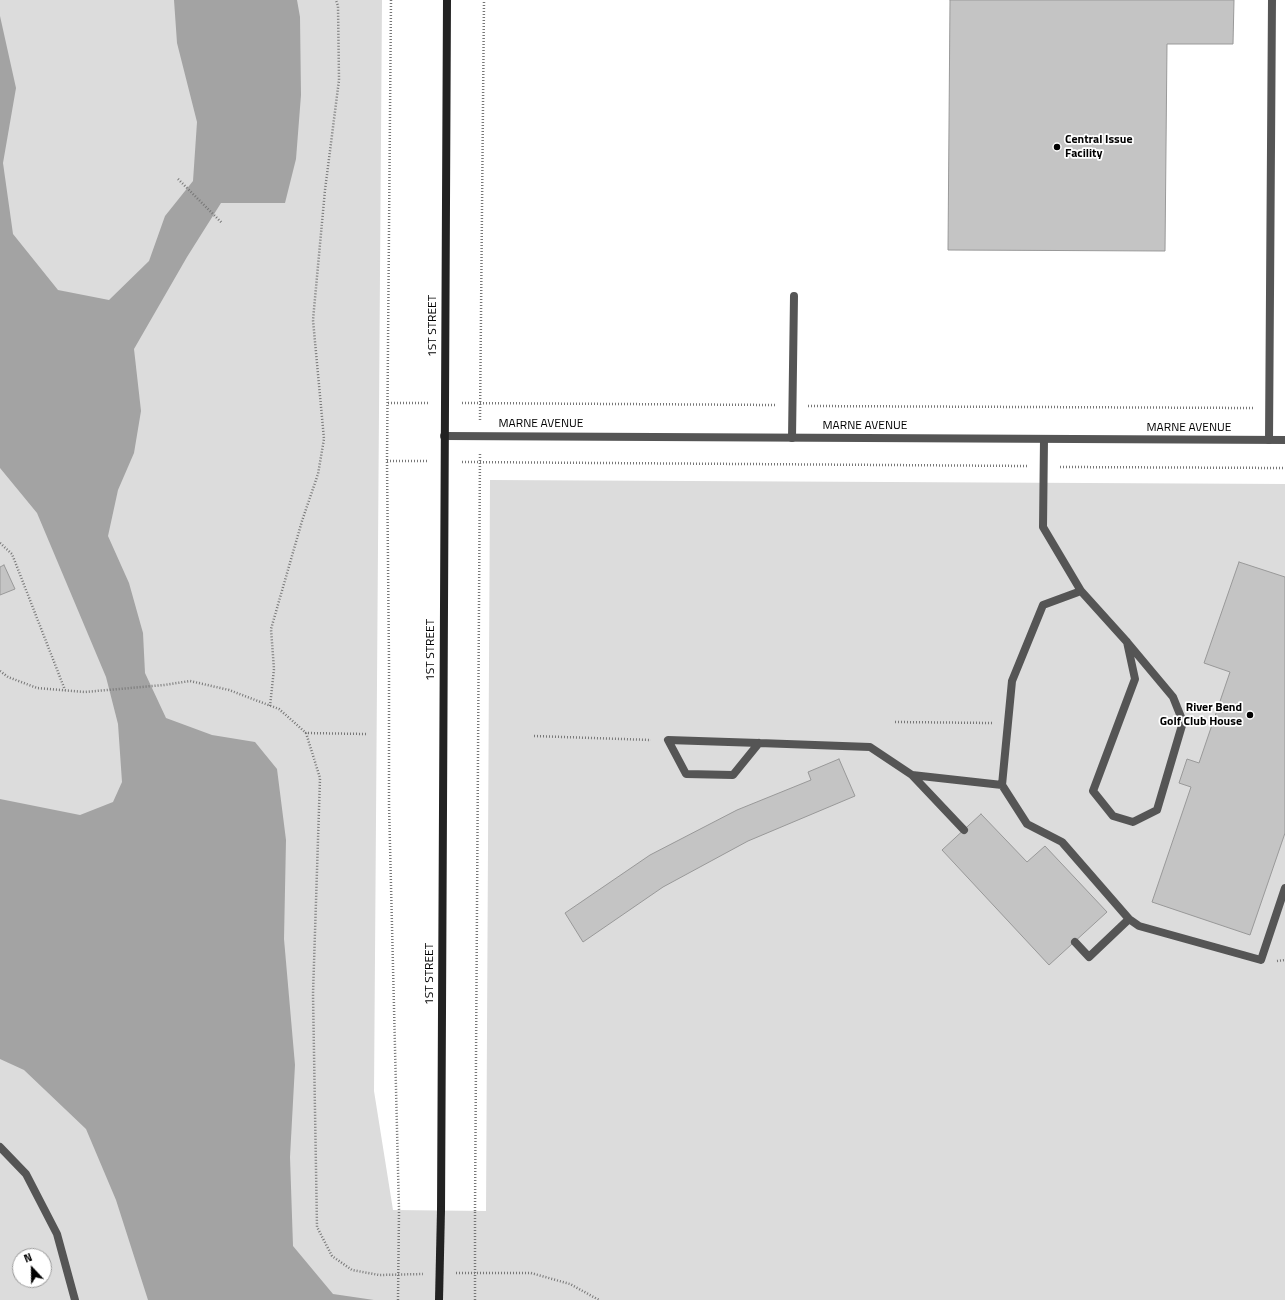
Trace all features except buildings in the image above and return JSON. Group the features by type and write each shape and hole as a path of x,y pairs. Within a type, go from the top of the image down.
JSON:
{"main road":[{"name":"1ST STREET","path":"439,1300 441,1210 447,0"}],"street":[{"path":"1269,440 1272,0"},
{"path":"792,438 794,296"},
{"name":"MARNE AVENUE","path":"444,436 1285,440"},
{"path":"1044,439 1043,527 1081,591 1127,642 1173,697 1183,722 1157,810 1133,822 1113,816 1093,791 1136,679 1127,642"},
{"path":"1081,591 1043,605 1012,681 1002,785 1027,824 1062,842 1129,919 1139,926 1261,960 1285,888"},
{"path":"759,743 733,775 686,774 668,740 759,743 870,747 912,775 964,830"},
{"path":"912,775 1002,785"},
{"path":"1075,942 1089,957 1129,919"},
{"path":"0,1148 26,1174 57,1234 75,1300"}],"path":[{"path":"270,706 274,670 271,630 302,521 318,474 324,439 313,320 325,190 339,80 338,6 336,0"},
{"path":"391,0 387,461 389,804 399,1210 398,1300"},
{"path":"475,1300 480,403 484,0"},
{"path":"178,179 222,223"},
{"path":"388,403 1269,408"},
{"path":"387,461 1285,468"},
{"path":"0,543 12,554 65,690"},
{"path":"0,671 8,678 37,688 86,692 164,685 190,681 229,690 279,709 306,732 320,778 313,994 317,1227"},
{"path":"895,722 1007,723"},
{"path":"306,732 366,734"},
{"path":"534,736 668,740"},
{"path":"570,1284 599,1300"}],"shaded area":[{"path":"0,0 382,0 374,1091 393,1210 486,1211 490,480 1285,484 1285,1300 0,1300"},
{"path":"174,0 297,0 300,17 301,95 296,159 285,203 221,203 187,257 134,349 141,411 134,453 118,490 108,536 129,583 143,633 145,673 166,718 212,735 255,742 277,769 286,840 284,939 295,1065 290,1157 293,1246 333,1294 374,1300 148,1300 116,1200 86,1129 24,1070 0,1059 0,799 80,815 113,802 122,782 118,724 106,677 37,513 0,468 0,16 16,88 3,163 13,234 58,290 109,300 149,261 165,216 193,181 197,122 177,43"}],"place":[{"name":"Central Issue Facility","path":"1057,147"},
{"name":"River Bend Golf Club House","path":"1250,715"}]}
